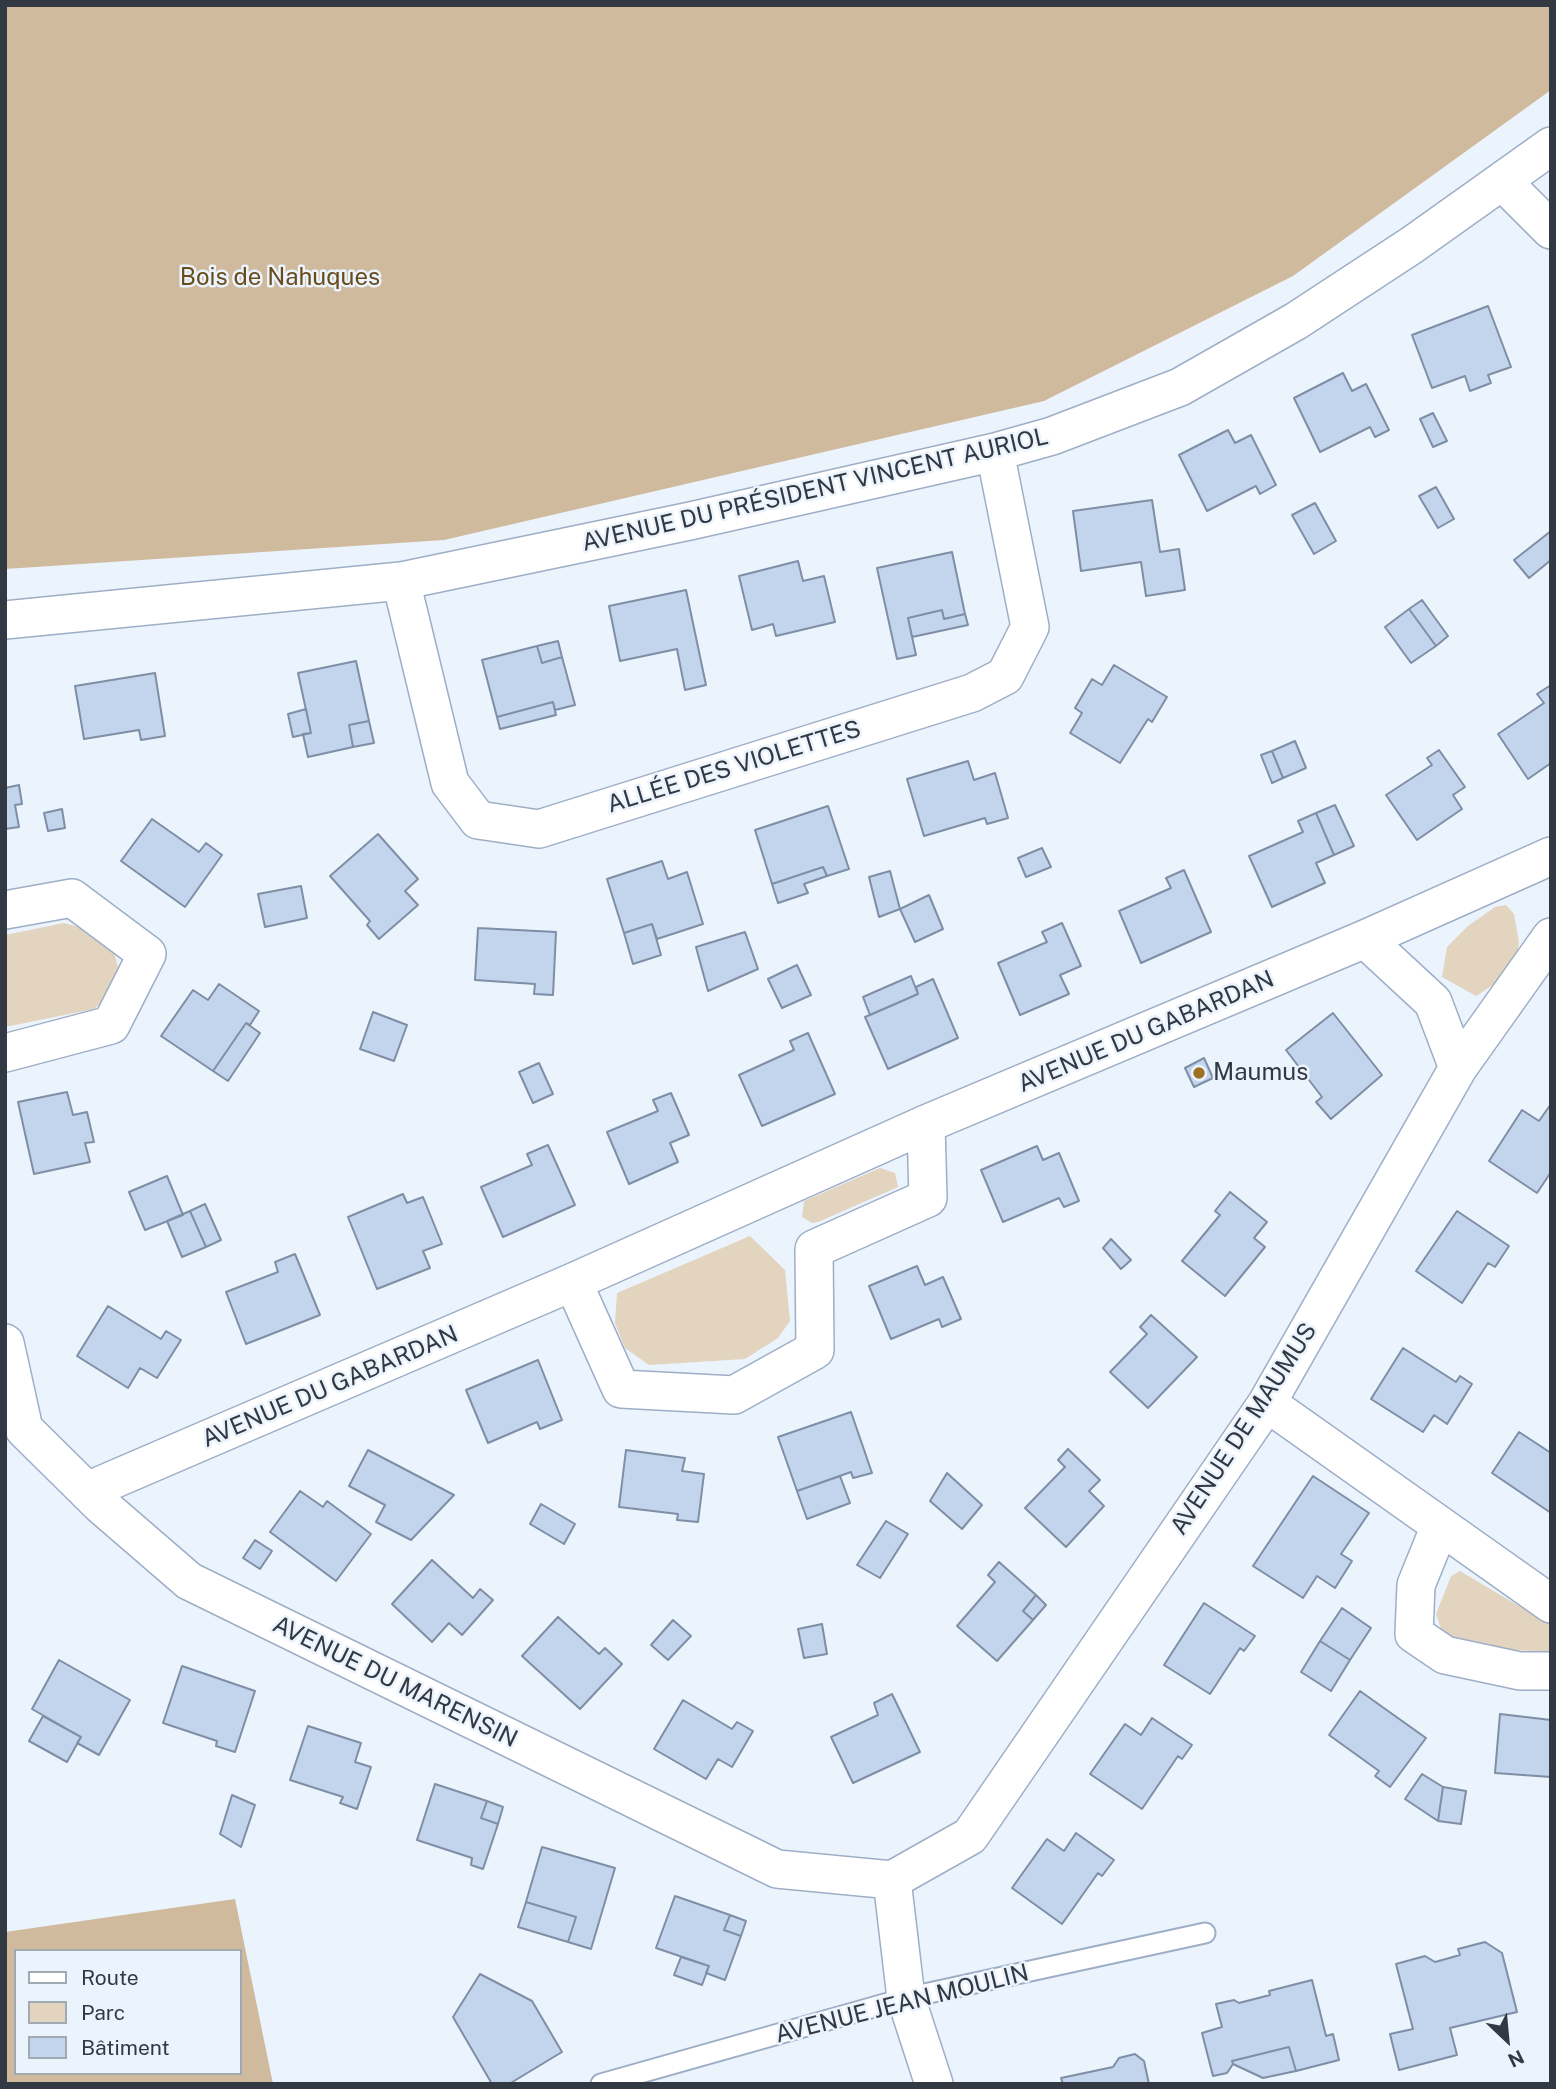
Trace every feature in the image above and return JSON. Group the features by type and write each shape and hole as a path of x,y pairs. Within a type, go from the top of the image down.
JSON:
{"street":[{"name":"AVENUE DU PRÉSIDENT VINCENT AURIOL","path":"5,620 401,581 995,453 1052,436 1180,387 1296,321 1412,245 1551,146"},
{"path":"1502,181 1551,230"},
{"name":"ALLÉE DES VIOLETTES","path":"401,581 450,783 478,820 539,828 972,693 1005,676 1030,626 995,453"},
{"name":"AVENUE DU GABARDAN","path":"87,1491 573,1282 926,1124 1365,939 1551,856"},
{"path":"5,910 72,898 147,954 111,1025 5,1053"},
{"name":"AVENUE DE MAUMUS","path":"892,1880 970,1836 1268,1403 1458,1068 1551,937"},
{"path":"1365,939 1433,1002 1458,1068"},
{"path":"573,1282 621,1389 734,1395 815,1350 814,1249 928,1198 926,1124"},
{"name":"AVENUE DU MARENSIN","path":"5,1343 24,1429 87,1491 189,1581 777,1869 892,1880"},
{"path":"1268,1403 1551,1604"},
{"path":"1440,1526 1416,1585 1414,1634 1445,1655 1520,1671 1551,1671"},
{"path":"892,1880 906,1998 934,2084"}],"lane":[{"name":"AVENUE JEAN MOULIN","path":"601,2084 906,1998 1205,1933"}],"green space":[{"name":"Bois de Nahuques","path":"5,5 1551,5 1551,90 1293,276 1044,401 444,540 5,569"},
{"path":"1506,905 1514,914 1519,942 1517,958 1505,977 1476,996 1442,977 1447,947 1468,926 1495,907"},
{"path":"64,923 94,931 114,952 118,967 117,983 94,1009 5,1027 5,935"},
{"path":"880,1168 895,1173 898,1187 818,1222 812,1223 802,1217 804,1201"},
{"path":"750,1236 785,1270 790,1321 778,1338 745,1359 649,1365 625,1348 615,1323 617,1293"},
{"path":"1460,1571 1551,1625 1551,1652 1484,1648 1445,1641 1436,1614 1451,1576"},
{"path":"235,1899 273,2084 5,2084 5,1932"}],"building":[{"path":"1488,306 1511,367 1488,375 1491,383 1470,391 1465,376 1432,388 1412,335"},
{"path":"1343,373 1352,391 1366,384 1389,430 1375,437 1370,427 1320,452 1294,398"},
{"path":"1433,413 1447,441 1433,447 1420,419"},
{"path":"1228,430 1235,443 1251,435 1276,485 1260,494 1256,486 1207,511 1179,455"},
{"path":"1436,487 1454,519 1438,528 1419,496"},
{"path":"1152,500 1160,552 1179,549 1185,590 1146,596 1141,562 1081,571 1073,511"},
{"path":"1315,503 1336,541 1314,554 1292,515"},
{"path":"1551,531 1551,560 1529,578 1514,560"},
{"path":"952,552 965,614 944,619 942,610 908,618 916,655 897,659 877,568"},
{"path":"798,561 803,581 824,576 835,622 776,636 773,624 752,630 739,576"},
{"path":"686,590 706,685 685,690 677,649 620,661 609,606"},
{"path":"1422,600 1448,636 1436,646 1409,609"},
{"path":"1409,609 1436,646 1411,663 1385,627"},
{"path":"942,610 944,619 965,614 968,625 912,637 908,618"},
{"path":"558,641 562,657 542,663 537,646"},
{"path":"537,646 542,663 562,657 575,705 555,710 553,702 497,717 482,660"},
{"path":"356,661 369,721 349,725 353,747 308,757 303,734 311,733 298,673"},
{"path":"1114,665 1167,697 1152,722 1148,719 1120,763 1070,733 1082,713 1075,708 1092,679 1102,685"},
{"path":"155,673 165,736 141,740 139,730 84,739 75,686"},
{"path":"1551,685 1551,763 1528,779 1498,734 1544,703 1537,694"},
{"path":"553,702 556,715 500,729 497,717"},
{"path":"306,709 311,733 293,737 288,714"},
{"path":"369,721 374,743 353,747 349,725"},
{"path":"1295,741 1306,768 1283,778 1272,751"},
{"path":"1439,750 1465,787 1453,795 1462,809 1417,840 1386,795 1432,765 1427,758"},
{"path":"1272,751 1283,778 1272,783 1261,755"},
{"path":"968,761 974,780 995,773 1008,818 987,824 985,818 924,836 907,779"},
{"path":"19,785 22,804 15,805 19,827 5,829 5,788"},
{"path":"1335,805 1354,846 1334,855 1316,813"},
{"path":"828,806 849,869 827,876 823,867 772,884 755,830"},
{"path":"62,809 65,828 48,831 44,813"},
{"path":"1316,813 1334,855 1316,863 1325,883 1272,907 1249,856 1303,832 1298,821"},
{"path":"152,819 199,852 206,843 222,855 185,907 121,861"},
{"path":"378,834 418,879 405,891 418,905 379,939 367,925 370,921 330,876"},
{"path":"1042,848 1051,867 1026,877 1018,858"},
{"path":"662,861 668,879 687,872 703,924 657,939 652,924 624,933 607,879"},
{"path":"823,867 827,876 804,884 808,893 778,903 772,884"},
{"path":"1184,870 1211,932 1141,963 1119,911 1171,888 1166,878"},
{"path":"890,871 900,909 879,917 869,877"},
{"path":"301,886 307,918 265,927 258,894"},
{"path":"929,895 943,929 915,942 900,909"},
{"path":"1062,923 1081,966 1060,975 1069,994 1020,1015 998,963 1047,942 1042,932"},
{"path":"652,924 661,955 633,964 624,933"},
{"path":"478,928 556,932 553,995 534,994 535,984 475,980"},
{"path":"745,932 758,969 708,991 696,947"},
{"path":"797,965 811,995 782,1008 768,979"},
{"path":"911,976 918,994 870,1015 863,997"},
{"path":"933,979 958,1038 888,1069 865,1017 918,994 916,987"},
{"path":"219,984 259,1011 250,1025 246,1023 213,1071 161,1036 193,990 208,1000"},
{"path":"373,1012 407,1025 394,1061 360,1049"},
{"path":"1333,1013 1382,1075 1331,1119 1316,1102 1322,1097 1286,1050"},
{"path":"246,1023 260,1033 228,1081 213,1071"},
{"path":"808,1033 835,1094 762,1126 739,1075 794,1050 790,1041"},
{"name":"Maumus","path":"1204,1058 1213,1078 1194,1087 1185,1068"},
{"path":"539,1063 553,1094 533,1103 519,1072"},
{"path":"67,1092 73,1115 87,1112 94,1142 85,1143 90,1162 34,1174 18,1102"},
{"path":"671,1093 689,1135 670,1143 678,1162 629,1184 607,1132 658,1111 653,1100"},
{"path":"1551,1104 1551,1172 1537,1193 1489,1161 1522,1110 1539,1121"},
{"path":"548,1145 575,1205 503,1237 481,1187 532,1165 527,1154"},
{"path":"1037,1146 1043,1160 1059,1153 1079,1201 1064,1207 1059,1198 1003,1222 981,1170"},
{"path":"167,1176 183,1215 145,1230 129,1192"},
{"path":"1230,1192 1267,1222 1254,1238 1265,1247 1225,1296 1182,1261 1220,1215 1215,1211"},
{"path":"403,1194 407,1203 423,1197 442,1244 423,1251 430,1268 377,1289 348,1217"},
{"path":"205,1204 221,1240 206,1247 190,1211"},
{"path":"190,1211 206,1247 182,1257 167,1221"},
{"path":"1457,1211 1509,1246 1495,1267 1488,1263 1462,1303 1416,1271"},
{"path":"1111,1239 1131,1260 1121,1269 1103,1248"},
{"path":"295,1254 320,1315 246,1344 226,1292 278,1272 275,1262"},
{"path":"917,1266 925,1285 943,1277 961,1319 942,1327 939,1319 891,1339 869,1286"},
{"path":"108,1306 161,1339 166,1331 181,1340 157,1378 140,1368 128,1388 77,1356"},
{"path":"1151,1315 1197,1357 1148,1408 1110,1372 1147,1334 1140,1327"},
{"path":"1403,1348 1456,1382 1460,1376 1472,1384 1447,1424 1434,1415 1423,1432 1371,1399"},
{"path":"538,1360 562,1420 540,1429 537,1422 488,1443 466,1390"},
{"path":"851,1412 872,1473 853,1478 851,1472 797,1491 778,1437"},
{"path":"1519,1432 1551,1453 1551,1513 1492,1473"},
{"path":"1068,1449 1100,1480 1089,1491 1104,1506 1066,1547 1025,1508 1065,1467 1058,1460"},
{"path":"368,1450 454,1495 411,1540 376,1522 385,1505 349,1486"},
{"path":"626,1450 685,1458 682,1471 704,1474 698,1522 677,1520 678,1514 619,1507"},
{"path":"947,1473 982,1505 962,1529 930,1501"},
{"path":"840,1476 850,1503 807,1519 797,1491"},
{"path":"1313,1476 1369,1513 1341,1554 1352,1561 1335,1588 1317,1576 1303,1598 1253,1566"},
{"path":"300,1491 323,1507 327,1501 371,1534 336,1581 270,1532"},
{"path":"541,1504 575,1524 564,1544 530,1524"},
{"path":"886,1521 908,1534 880,1578 857,1565"},
{"path":"255,1540 272,1551 260,1569 243,1558"},
{"path":"432,1560 473,1598 480,1589 493,1600 462,1635 449,1623 432,1642 392,1604"},
{"path":"999,1562 1036,1595 1023,1611 1033,1620 997,1661 957,1626 995,1582 988,1575"},
{"path":"1036,1595 1046,1605 1033,1620 1023,1611"},
{"path":"1204,1603 1255,1636 1244,1651 1240,1648 1210,1694 1164,1665"},
{"path":"1342,1608 1371,1628 1350,1660 1320,1641"},
{"path":"558,1617 599,1654 605,1648 622,1664 580,1709 522,1656"},
{"path":"673,1620 691,1636 668,1660 651,1645"},
{"path":"822,1624 827,1654 804,1658 798,1629"},
{"path":"1320,1641 1350,1660 1331,1691 1301,1672"},
{"path":"59,1660 130,1700 99,1755 77,1743 81,1737 32,1709"},
{"path":"182,1666 255,1691 235,1752 216,1746 217,1741 163,1723"},
{"path":"1360,1691 1426,1738 1390,1787 1375,1776 1379,1771 1329,1735"},
{"path":"892,1694 920,1752 853,1783 831,1737 878,1715 874,1703"},
{"path":"683,1700 732,1729 737,1722 753,1731 732,1767 718,1759 706,1779 654,1749"},
{"path":"1500,1714 1551,1720 1551,1777 1495,1773"},
{"path":"43,1716 81,1737 67,1762 29,1741"},
{"path":"1152,1718 1192,1745 1182,1759 1178,1756 1142,1809 1090,1774 1125,1724 1141,1735"},
{"path":"308,1726 361,1743 355,1762 371,1767 357,1809 340,1803 343,1797 290,1780"},
{"path":"1422,1774 1443,1787 1438,1821 1405,1799"},
{"path":"435,1784 487,1801 481,1818 498,1824 483,1869 471,1865 472,1858 417,1840"},
{"path":"1443,1787 1466,1791 1461,1824 1438,1821"},
{"path":"232,1795 255,1805 241,1847 220,1834"},
{"path":"487,1801 503,1807 498,1824 481,1818"},
{"path":"1076,1833 1114,1860 1102,1876 1098,1873 1062,1924 1012,1888 1047,1839 1064,1851"},
{"path":"542,1847 615,1868 591,1949 568,1942 576,1917 526,1902"},
{"path":"675,1896 730,1915 724,1930 741,1936 725,1980 706,1973 709,1966 656,1948"},
{"path":"526,1902 576,1917 568,1942 518,1927"},
{"path":"730,1915 746,1921 741,1936 724,1930"},
{"path":"1485,1942 1502,1953 1517,2012 1450,2028 1457,2055 1399,2070 1390,2034 1413,2029 1396,1964 1425,1956 1435,1962 1460,1955 1458,1949"},
{"path":"681,1957 709,1966 702,1985 674,1975"},
{"path":"480,1974 532,2001 562,2052 509,2084 492,2084 453,2017"},
{"path":"1312,1980 1326,2036 1333,2034 1339,2060 1296,2071 1289,2047 1232,2061 1227,2073 1213,2076 1202,2033 1222,2027 1216,2004 1234,2000 1239,2003 1270,1995 1269,1991"},
{"path":"1289,2047 1296,2071 1263,2078 1233,2064 1232,2061"},
{"path":"1135,2054 1144,2061 1149,2084 1063,2084 1061,2078 1113,2067 1119,2058"}],"place":[{"name":"Maumus","path":"1199,1073"}]}
